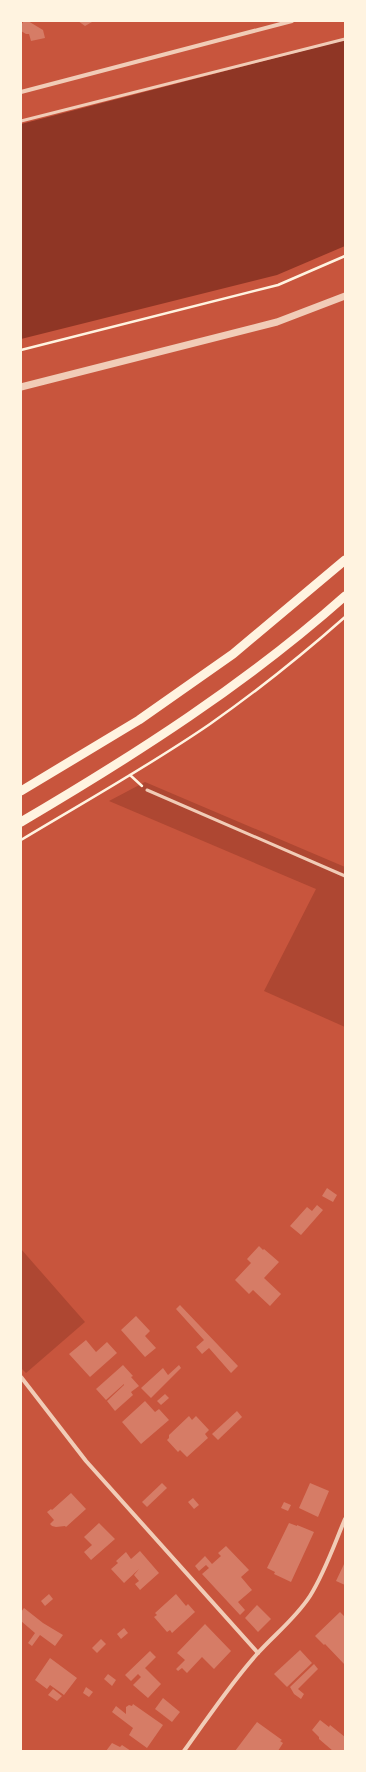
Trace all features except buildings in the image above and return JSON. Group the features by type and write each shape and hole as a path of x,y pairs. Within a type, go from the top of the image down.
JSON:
{"main road":[{"path":"21,791 139,720 233,654 345,560"},
{"path":"21,822 109,770 174,727 249,674 345,596"}],"street":[{"path":"21,92 292,21"},
{"path":"21,387 277,322 345,296"},
{"path":"21,1377 86,1460 258,1653"},
{"path":"184,1751 224,1694 258,1653 294,1618 310,1597 324,1570 345,1519"}],"lane":[{"path":"21,121 345,39"},
{"path":"147,790 345,876"}],"path":[{"path":"21,350 278,285 345,256"},
{"path":"21,840 130,775 208,725 267,682 345,617"},
{"path":"130,775 147,790"}],"shaded area":[{"path":"345,40 345,246 277,275 21,339 21,124"},
{"path":"145,782 345,867 345,1027 264,991 316,889 109,801"},
{"path":"21,1249 85,1322 26,1373 21,1368"}]}
